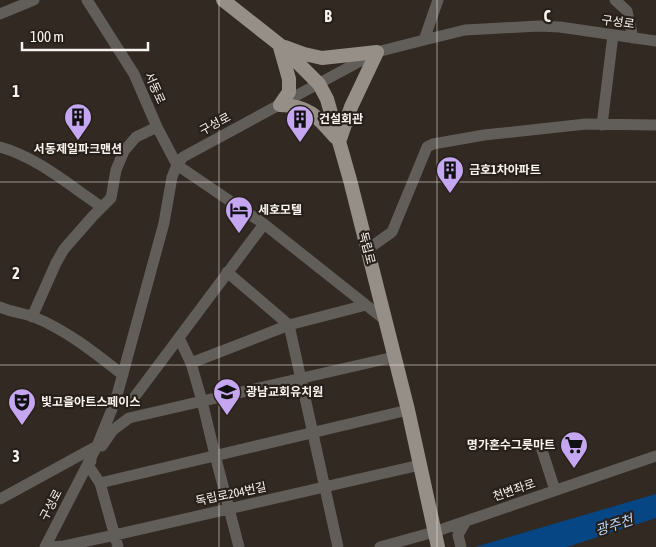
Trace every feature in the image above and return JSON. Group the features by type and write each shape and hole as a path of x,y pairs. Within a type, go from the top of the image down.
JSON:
{"main road":[{"name":"독립로","path":"223,0 280,45 319,84 327,99 368,249 408,410 436,539"},
{"path":"280,45 304,54 322,58 377,52"},
{"path":"280,45 289,79 289,92 280,105"},
{"path":"339,142 351,107 377,52"},
{"path":"280,105 295,105 319,118 339,142"}],"street":[{"path":"0,14 34,0"},
{"name":"서동로","path":"87,0 126,61 157,127 177,164"},
{"path":"424,40 438,0"},
{"path":"615,0 628,11 633,38"},
{"name":"구성로","path":"47,547 97,446 116,399 164,223 172,177 177,164 184,157 377,52 424,40 466,30 512,26 551,26 656,40"},
{"path":"602,125 612,35"},
{"path":"368,249 392,232 425,152 430,145 442,141 484,135 586,124 656,125"},
{"path":"32,317 64,249 112,195 116,170 124,151 136,138 157,127"},
{"path":"0,147 17,152 36,163 102,207"},
{"path":"177,164 264,224 385,320"},
{"path":"130,403 264,224"},
{"path":"228,272 289,325 338,547"},
{"path":"191,363 289,325 366,305"},
{"path":"0,307 32,317 73,337 123,375"},
{"path":"179,338 191,363 202,400 239,547"},
{"path":"118,547 100,483 88,465 113,430 129,418 394,357"},
{"path":"116,399 123,399 130,403 137,416"},
{"path":"100,483 408,410"},
{"path":"0,499 97,446"},
{"path":"541,447 555,490"},
{"name":"천변좌로","path":"380,547 436,539 466,521 656,456"},
{"name":"독립로204번길","path":"47,547 64,546 115,535 420,465"},
{"path":"461,547 458,535 466,521"}],"water":[{"name":"광주천","path":"656,494 656,518 567,547 475,547"}],"place":[{"name":"서동제일파크맨션","path":"78,141"},
{"name":"건설회관","path":"300,143"},
{"name":"금호1차아파트","path":"450,194"},
{"name":"세호모텔","path":"239,234"},
{"name":"광남교회유치원","path":"227,416"},
{"name":"빛고을아트스페이스","path":"22,426"},
{"name":"명가혼수그릇마트","path":"574,469"}]}
